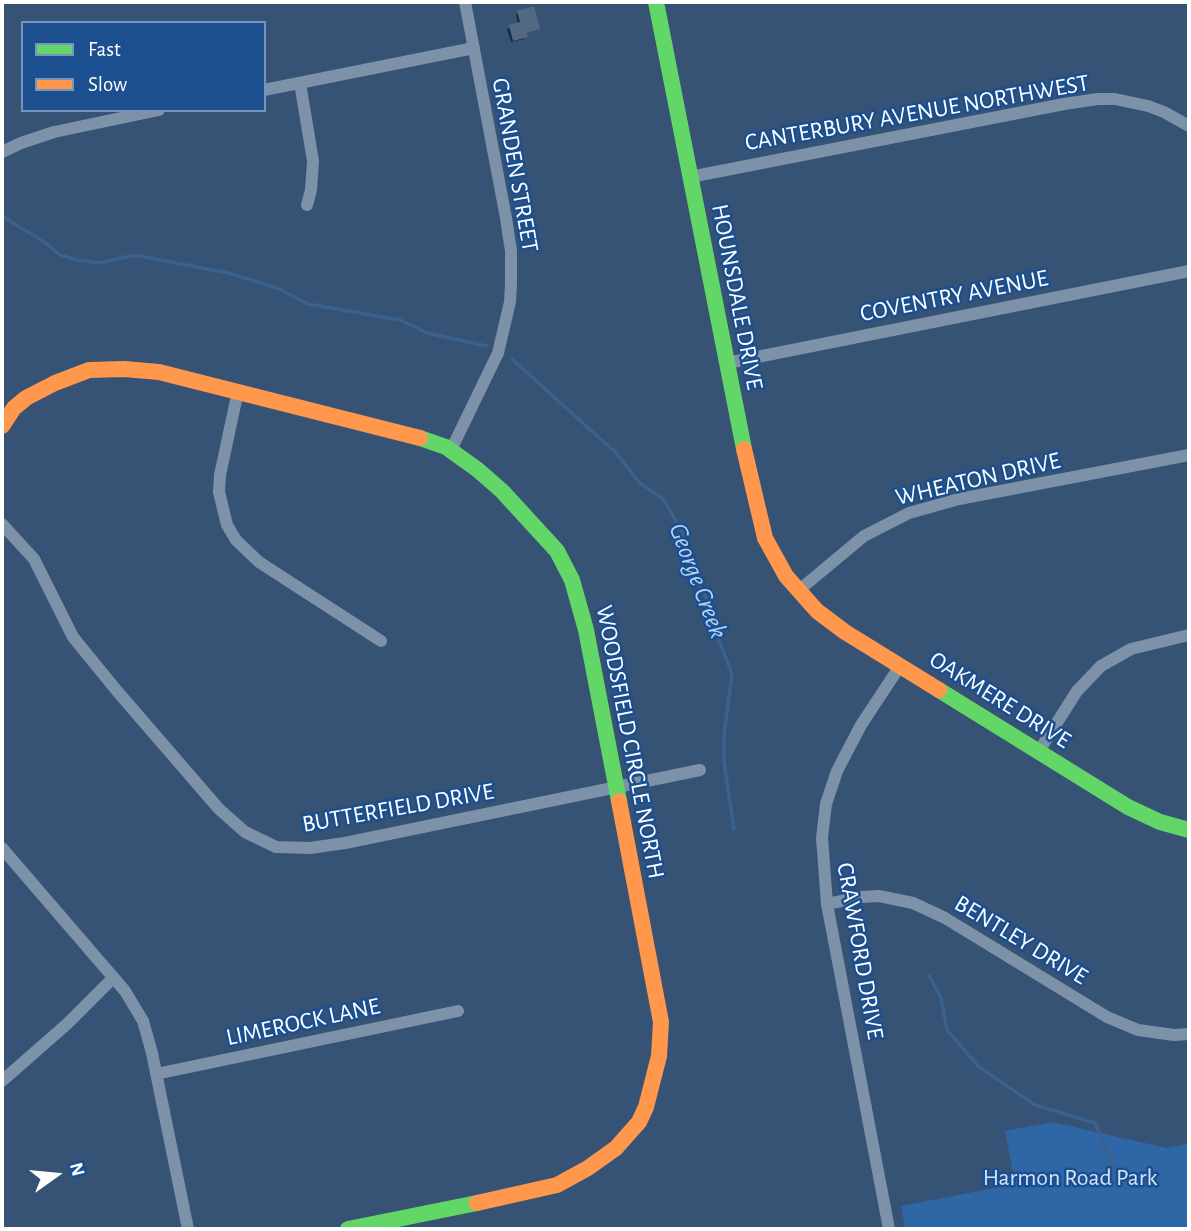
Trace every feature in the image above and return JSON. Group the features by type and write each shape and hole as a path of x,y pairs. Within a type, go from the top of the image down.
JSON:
{"street":[{"name":"GRANDEN STREET","path":"452,450 498,353 510,302 511,285 511,251 506,218 465,2"},
{"name":"HOUNSDALE DRIVE","path":"657,2 757,514 774,558 798,591"},
{"path":"266,90 474,48"},
{"path":"300,83 313,160 307,205"},
{"name":"CANTERBURY AVENUE NORTHWEST","path":"690,177 1098,99 1115,99 1148,106 1164,111 1189,126"},
{"path":"2,152 54,132 149,112"},
{"name":"COVENTRY AVENUE","path":"727,363 1189,271"},
{"name":"WOODSFIELD CIRCLE NORTH","path":"2,426 14,408 26,398 89,370 141,369 238,391 405,433 452,450 502,491 547,538 565,565 582,612 661,1022 659,1056 652,1090 639,1122 628,1136 588,1168 557,1185 348,1229"},
{"path":"238,391 220,475 219,492 227,525 236,540 259,562 381,641"},
{"name":"WHEATON DRIVE","path":"798,591 864,536 909,513 959,499 1189,455"},
{"name":"BUTTERFIELD DRIVE","path":"2,524 34,559 73,637 219,809 245,832 276,847 293,849 333,845 701,770"},
{"name":"OAKMERE DRIVE","path":"798,591 831,622 1038,751 1144,815 1189,830"},
{"path":"1038,751 1077,691 1101,666 1130,649 1189,635"},
{"name":"CRAWFORD DRIVE","path":"890,1226 827,904 822,838 831,787 844,755 900,666"},
{"path":"2,848 125,991 143,1021 188,1229"},
{"name":"BENTLEY DRIVE","path":"827,904 879,896 913,903 945,918 1107,1017 1138,1030 1174,1035 1189,1034"},
{"path":"2,1081 67,1024 113,978"},
{"name":"LIMEROCK LANE","path":"156,1074 458,1011"}],"green space":[{"name":"Harmon Road Park","path":"1052,1122 1167,1148 1189,1143 1189,1229 905,1229 901,1206 1015,1184 1005,1131"}],"building":[{"path":"534,6 540,29 527,33 528,37 513,41 509,25 520,22 517,11"}],"waterway":[{"path":"2,216 60,255 77,260 99,263 135,255 228,273 280,289 308,304 400,320 427,333 487,346"},
{"name":"George Creek","path":"512,359 616,453 639,482 664,500 682,532 694,576 706,597 732,674 724,735 724,762 734,829"},
{"name":"George Creek","path":"929,976 941,998 947,1030 979,1067 1035,1105 1095,1123 1121,1186"}],"traffic: fast":[{"path":"656,2 744,449"},
{"path":"420,438 446,447 478,470 502,491 557,551 572,580 586,630 619,801"},
{"path":"939,690 1128,807 1160,822 1189,830"},
{"path":"348,1229 477,1203"}],"traffic: slow":[{"path":"2,426 14,408 26,398 55,383 89,370 124,369 159,372 420,438"},
{"path":"744,449 765,538 786,576 817,611 845,632 939,690"},
{"path":"477,1203 557,1185 588,1168 616,1148 639,1122 646,1107 659,1056 661,1022 619,801"}]}
